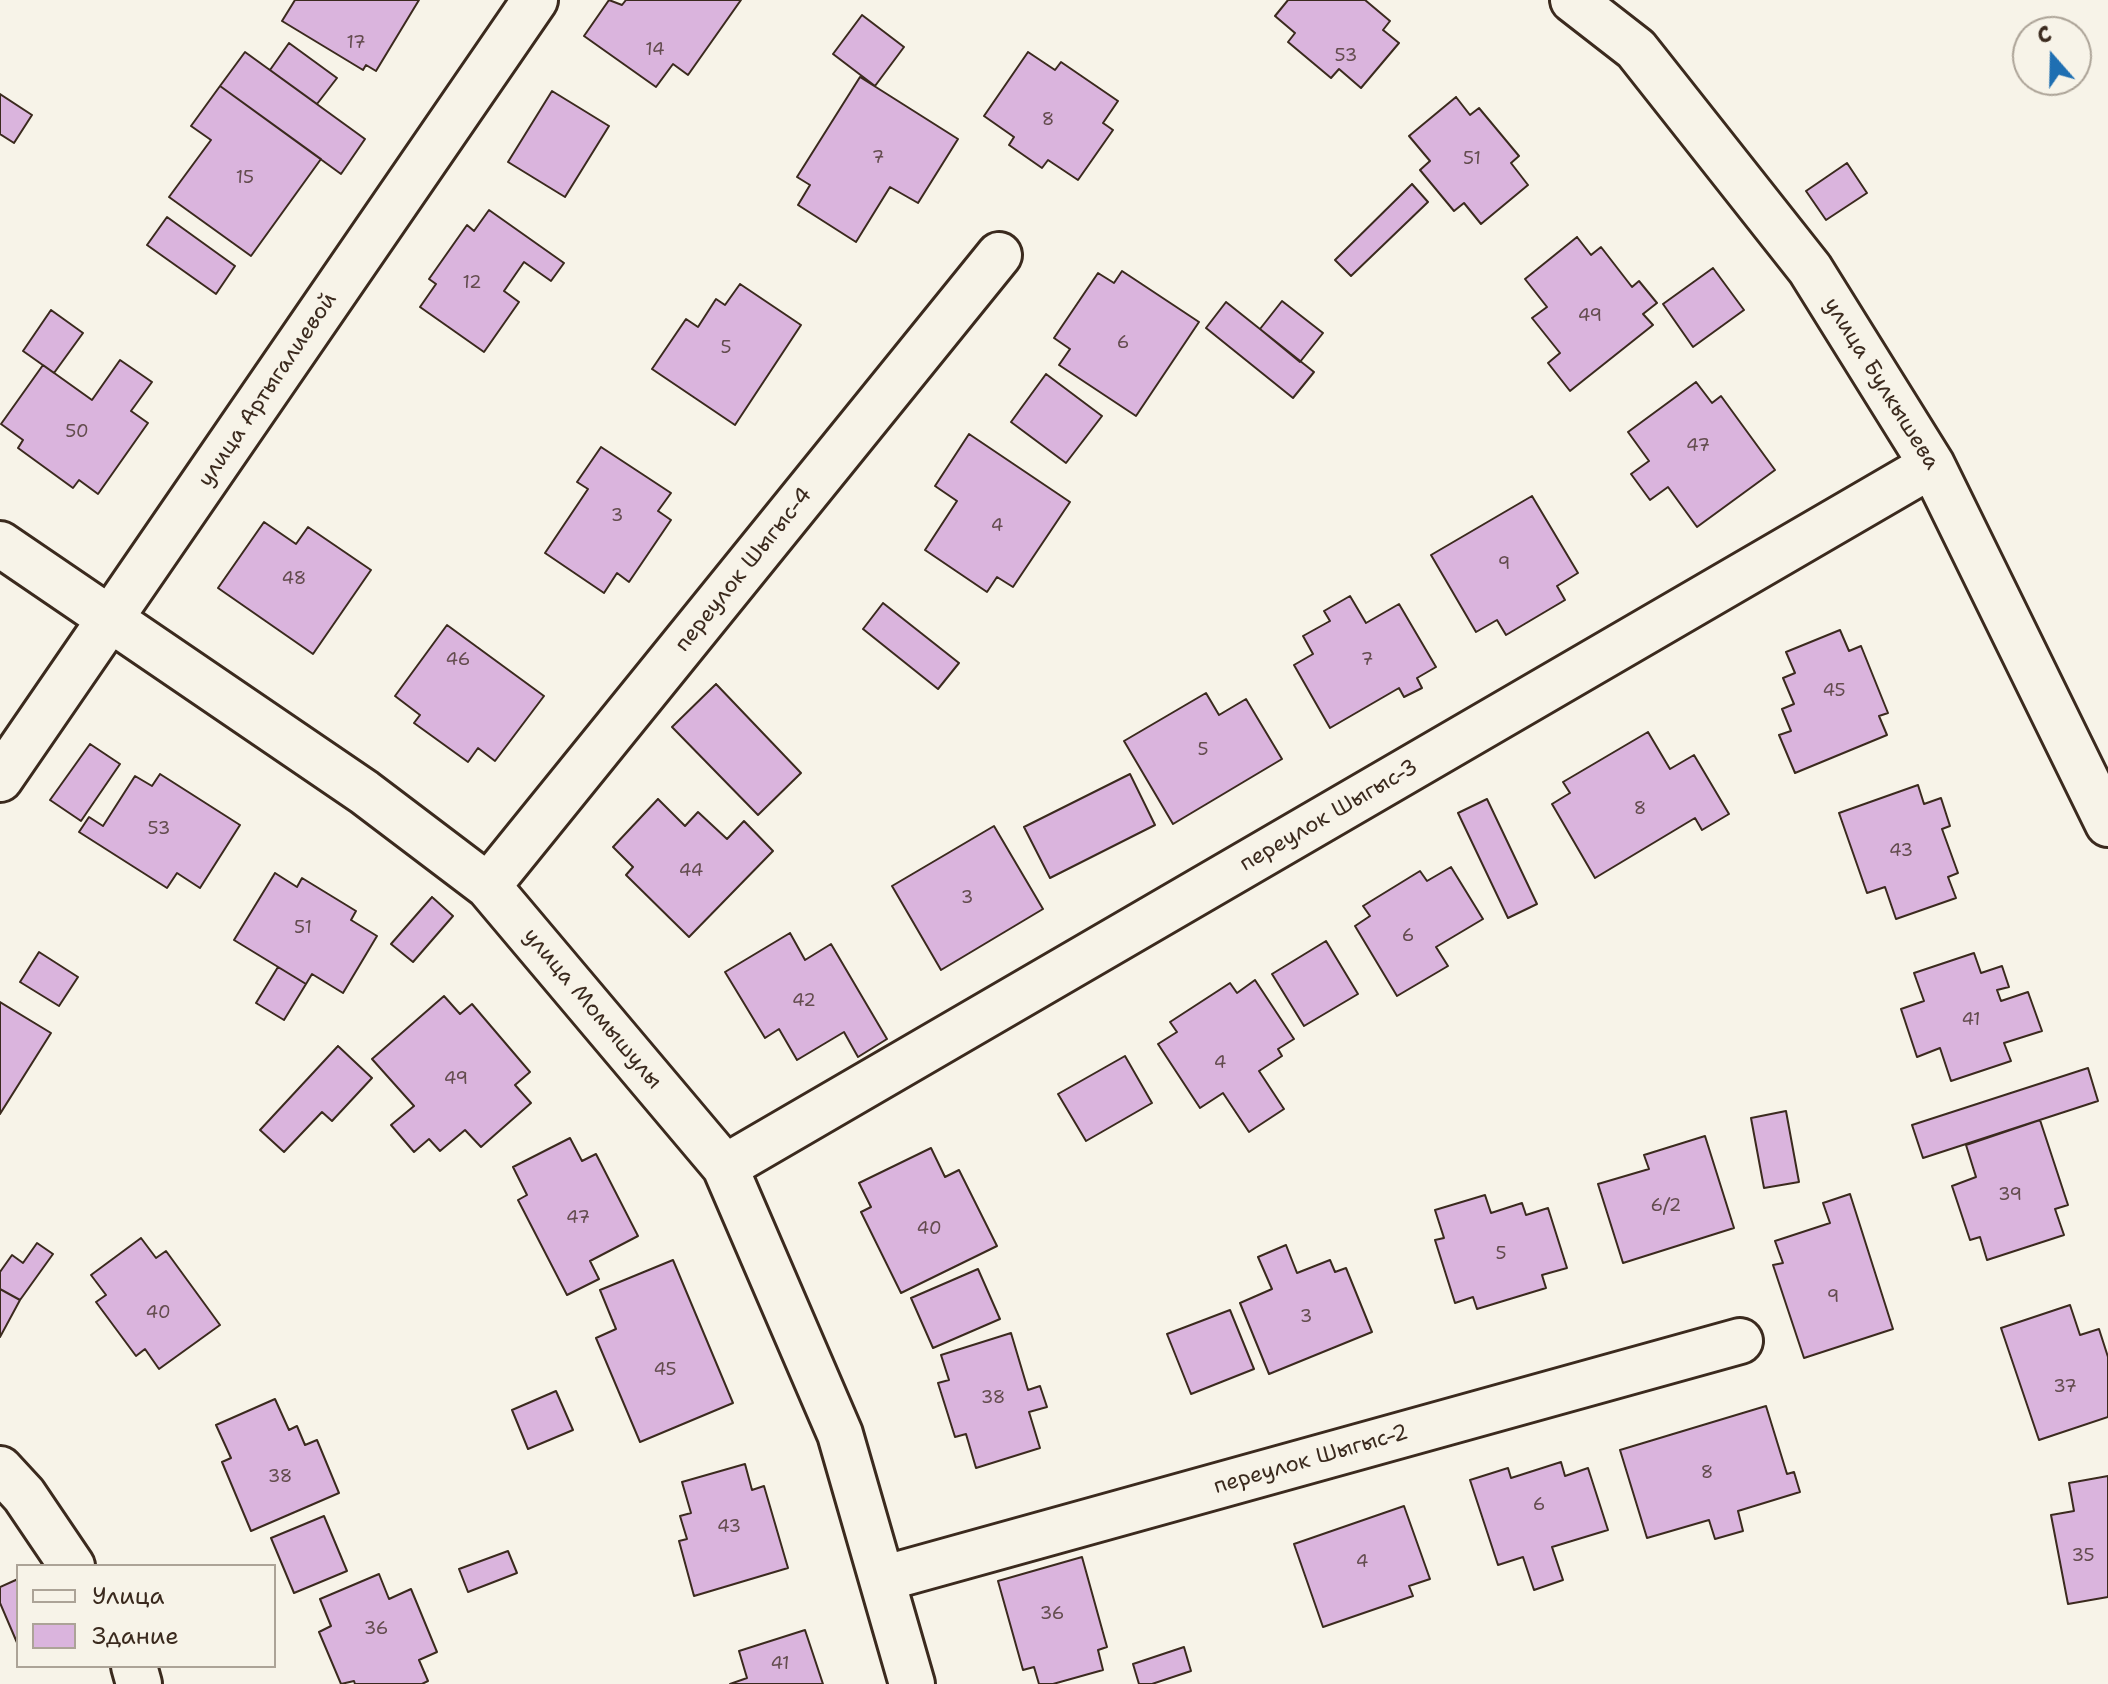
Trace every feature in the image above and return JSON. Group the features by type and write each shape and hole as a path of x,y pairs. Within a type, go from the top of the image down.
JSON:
{"street":[{"name":"улица Артыгалиевой","path":"0,779 535,0"},
{"name":"улица Булкышева","path":"1573,0 1636,49 1810,269 1932,465 2108,824"},
{"name":"переулок Шыгыс-4","path":"488,886 999,255"},
{"name":"переулок Шыгыс-3","path":"725,1167 1932,465"},
{"name":"улица Момышулы","path":"0,544 364,792 488,886 725,1167 840,1434 912,1684"},
{"name":"переулок Шыгыс-2","path":"882,1579 1740,1341"},
{"path":"0,1469 24,1495 71,1564"}],"building":[{"path":"295,0 419,0 376,71 366,65 363,70 282,21"},
{"path":"609,0 622,5 626,0 741,0 688,75 673,64 656,87 584,36"},
{"path":"1288,0 1365,0 1390,21 1383,30 1399,43 1361,88 1339,69 1331,78 1288,42 1295,33 1275,16"},
{"path":"862,15 904,47 875,86 833,54"},
{"path":"289,43 337,78 317,104 270,70"},
{"path":"245,52 365,139 341,174 220,86"},
{"path":"1028,52 1055,70 1061,62 1118,101 1103,123 1113,130 1078,180 1048,160 1042,168 1009,145 1014,137 984,116"},
{"path":"860,77 958,139 918,203 890,187 856,242 798,205 810,185 797,177"},
{"path":"220,86 321,159 251,256 169,197 211,140 191,126"},
{"path":"552,91 609,126 565,197 508,162"},
{"path":"0,94 32,115 14,143 0,134"},
{"path":"1456,97 1470,115 1479,108 1519,156 1511,163 1528,185 1481,224 1464,203 1454,211 1420,170 1430,161 1409,136"},
{"path":"1847,163 1867,193 1826,220 1806,191"},
{"path":"1412,184 1428,202 1351,276 1335,260"},
{"path":"489,210 564,263 551,281 524,262 504,291 519,302 484,352 420,307 436,284 429,279 467,225 474,231"},
{"path":"167,217 235,266 216,294 147,245"},
{"path":"1577,237 1591,255 1601,247 1632,287 1639,281 1657,303 1643,314 1653,325 1570,391 1548,363 1560,353 1532,318 1547,307 1525,279"},
{"path":"1713,268 1744,310 1693,347 1663,304"},
{"path":"1122,271 1199,322 1136,416 1059,365 1070,349 1054,338 1098,273 1114,283"},
{"path":"740,284 801,325 735,425 652,369 686,319 698,327 716,299 725,305"},
{"path":"1282,301 1323,333 1300,362 1260,329"},
{"path":"1226,302 1314,372 1293,398 1206,328"},
{"path":"51,310 83,333 54,373 23,351"},
{"path":"120,360 152,382 131,411 148,423 98,494 79,480 73,488 18,448 23,440 1,424 43,365 92,400"},
{"path":"1046,374 1102,416 1066,463 1011,422"},
{"path":"1696,382 1712,403 1721,396 1775,470 1697,527 1668,487 1650,500 1631,474 1649,461 1628,432"},
{"path":"969,434 1070,502 1013,587 997,577 987,592 925,550 957,501 935,486"},
{"path":"601,447 671,493 658,511 671,520 629,582 617,573 604,593 545,553 588,489 577,482"},
{"path":"1532,496 1578,573 1557,586 1565,600 1506,635 1497,620 1476,632 1431,555"},
{"path":"264,522 296,544 308,527 371,570 313,654 218,588"},
{"path":"1350,596 1366,623 1399,604 1436,667 1417,678 1422,688 1404,697 1399,688 1330,728 1294,665 1313,654 1303,636 1330,621 1324,611"},
{"path":"883,603 959,663 938,689 863,629"},
{"path":"447,625 544,696 495,761 478,748 468,762 414,723 420,715 395,696"},
{"path":"1840,630 1849,651 1861,646 1888,713 1879,716 1887,735 1795,773 1779,735 1791,731 1782,709 1794,704 1783,678 1795,673 1786,652"},
{"path":"716,684 801,773 758,815 672,727"},
{"path":"1206,693 1219,715 1246,699 1282,759 1173,824 1124,741"},
{"path":"1648,732 1670,769 1694,755 1729,814 1702,830 1695,818 1595,878 1552,804 1570,793 1563,782"},
{"path":"90,744 120,764 81,821 50,800"},
{"path":"160,774 240,825 200,888 177,873 167,888 79,832 89,817 103,826 135,776 152,786"},
{"path":"1130,774 1155,825 1050,878 1024,827"},
{"path":"1918,785 1924,804 1941,798 1950,826 1942,829 1958,873 1948,877 1956,898 1896,919 1885,887 1867,893 1839,813"},
{"path":"658,799 685,826 698,812 727,839 744,821 773,851 689,937 626,875 633,867 613,847"},
{"path":"1487,799 1537,904 1508,918 1458,813"},
{"path":"994,826 1043,909 941,970 892,886"},
{"path":"1451,867 1483,919 1436,947 1448,966 1397,996 1355,926 1370,916 1363,906 1420,871 1427,881"},
{"path":"275,873 297,887 302,878 356,911 351,920 377,936 343,993 312,974 306,984 234,940"},
{"path":"432,897 453,916 413,962 391,944"},
{"path":"790,933 805,960 831,944 887,1039 858,1057 844,1032 797,1060 779,1029 765,1038 725,972"},
{"path":"1326,941 1358,994 1304,1026 1272,974"},
{"path":"39,952 78,977 59,1006 20,982"},
{"path":"1974,953 1981,973 2002,966 2009,987 1997,990 2001,1001 2028,992 2042,1031 2004,1043 2011,1061 1951,1081 1940,1048 1917,1057 1901,1009 1924,1001 1914,973"},
{"path":"278,967 306,984 284,1020 256,1003"},
{"path":"1255,980 1294,1039 1278,1049 1282,1056 1259,1071 1284,1109 1249,1132 1223,1093 1200,1108 1158,1044 1177,1032 1170,1022 1230,983 1237,993"},
{"path":"444,996 460,1014 472,1004 530,1072 515,1085 531,1103 481,1147 465,1130 440,1151 429,1139 414,1152 391,1125 414,1106 372,1059"},
{"path":"0,1002 51,1033 0,1114"},
{"path":"338,1046 372,1078 332,1121 322,1112 284,1152 260,1130"},
{"path":"1125,1056 1152,1103 1086,1141 1058,1094"},
{"path":"2088,1068 2098,1101 1923,1158 1912,1125"},
{"path":"1786,1111 1799,1182 1764,1188 1751,1118"},
{"path":"2040,1120 2068,1205 2055,1209 2064,1235 1987,1260 1980,1237 1970,1240 1952,1186 1976,1177 1966,1145"},
{"path":"1705,1136 1734,1228 1623,1263 1598,1184 1649,1169 1644,1155"},
{"path":"570,1138 582,1161 596,1154 638,1236 590,1261 599,1279 567,1295 518,1200 527,1195 513,1167"},
{"path":"931,1148 945,1177 959,1170 997,1246 901,1293 861,1212 871,1207 859,1183"},
{"path":"1850,1194 1893,1329 1804,1358 1773,1265 1783,1263 1775,1241 1830,1223 1823,1203"},
{"path":"1485,1195 1491,1213 1522,1203 1526,1215 1548,1208 1567,1268 1542,1275 1546,1288 1477,1309 1473,1297 1455,1303 1435,1240 1444,1238 1435,1210"},
{"path":"141,1238 156,1258 166,1251 220,1325 159,1369 145,1349 136,1356 96,1302 106,1295 91,1275"},
{"path":"37,1243 53,1254 20,1300 0,1289 0,1272 12,1255 23,1263"},
{"path":"1286,1245 1297,1273 1330,1260 1335,1272 1346,1268 1372,1332 1269,1374 1240,1303 1272,1289 1258,1257"},
{"path":"673,1260 733,1403 640,1442 596,1338 616,1329 600,1290"},
{"path":"978,1269 1000,1319 933,1348 911,1298"},
{"path":"0,1289 20,1300 0,1337"},
{"path":"2070,1305 2080,1335 2099,1329 2108,1357 2108,1417 2039,1440 2001,1328"},
{"path":"1230,1310 1254,1369 1191,1394 1167,1334"},
{"path":"1011,1333 1028,1390 1040,1386 1047,1407 1029,1412 1040,1448 976,1468 966,1434 955,1437 938,1383 949,1380 941,1355"},
{"path":"556,1391 573,1430 528,1449 512,1410"},
{"path":"275,1399 289,1430 297,1426 305,1445 317,1440 339,1493 251,1531 222,1462 231,1458 216,1425"},
{"path":"1766,1406 1787,1474 1794,1472 1800,1492 1738,1511 1743,1531 1715,1539 1709,1520 1647,1538 1620,1450"},
{"path":"1561,1462 1565,1476 1588,1468 1608,1530 1552,1547 1563,1580 1534,1590 1523,1557 1498,1565 1470,1480 1508,1468 1511,1478"},
{"path":"745,1464 752,1490 764,1486 788,1568 694,1596 679,1541 687,1539 680,1516 691,1513 682,1482"},
{"path":"2108,1476 2108,1597 2068,1604 2051,1515 2074,1511 2069,1483"},
{"path":"1404,1506 1430,1579 1409,1586 1413,1596 1323,1627 1294,1544"},
{"path":"324,1516 347,1571 294,1593 271,1538"},
{"path":"508,1551 517,1573 468,1592 459,1569"},
{"path":"1082,1557 1107,1647 1098,1650 1103,1670 1053,1684 1039,1684 1034,1667 1023,1670 998,1581"},
{"path":"379,1574 389,1599 411,1589 437,1652 419,1660 428,1681 422,1684 355,1684 354,1681 341,1684 319,1632 331,1626 320,1599"},
{"path":"16,1580 16,1640 0,1603 0,1587"},
{"path":"805,1630 823,1684 730,1684 747,1678 739,1651"},
{"path":"1184,1647 1191,1671 1152,1684 1139,1684 1133,1664"}]}
